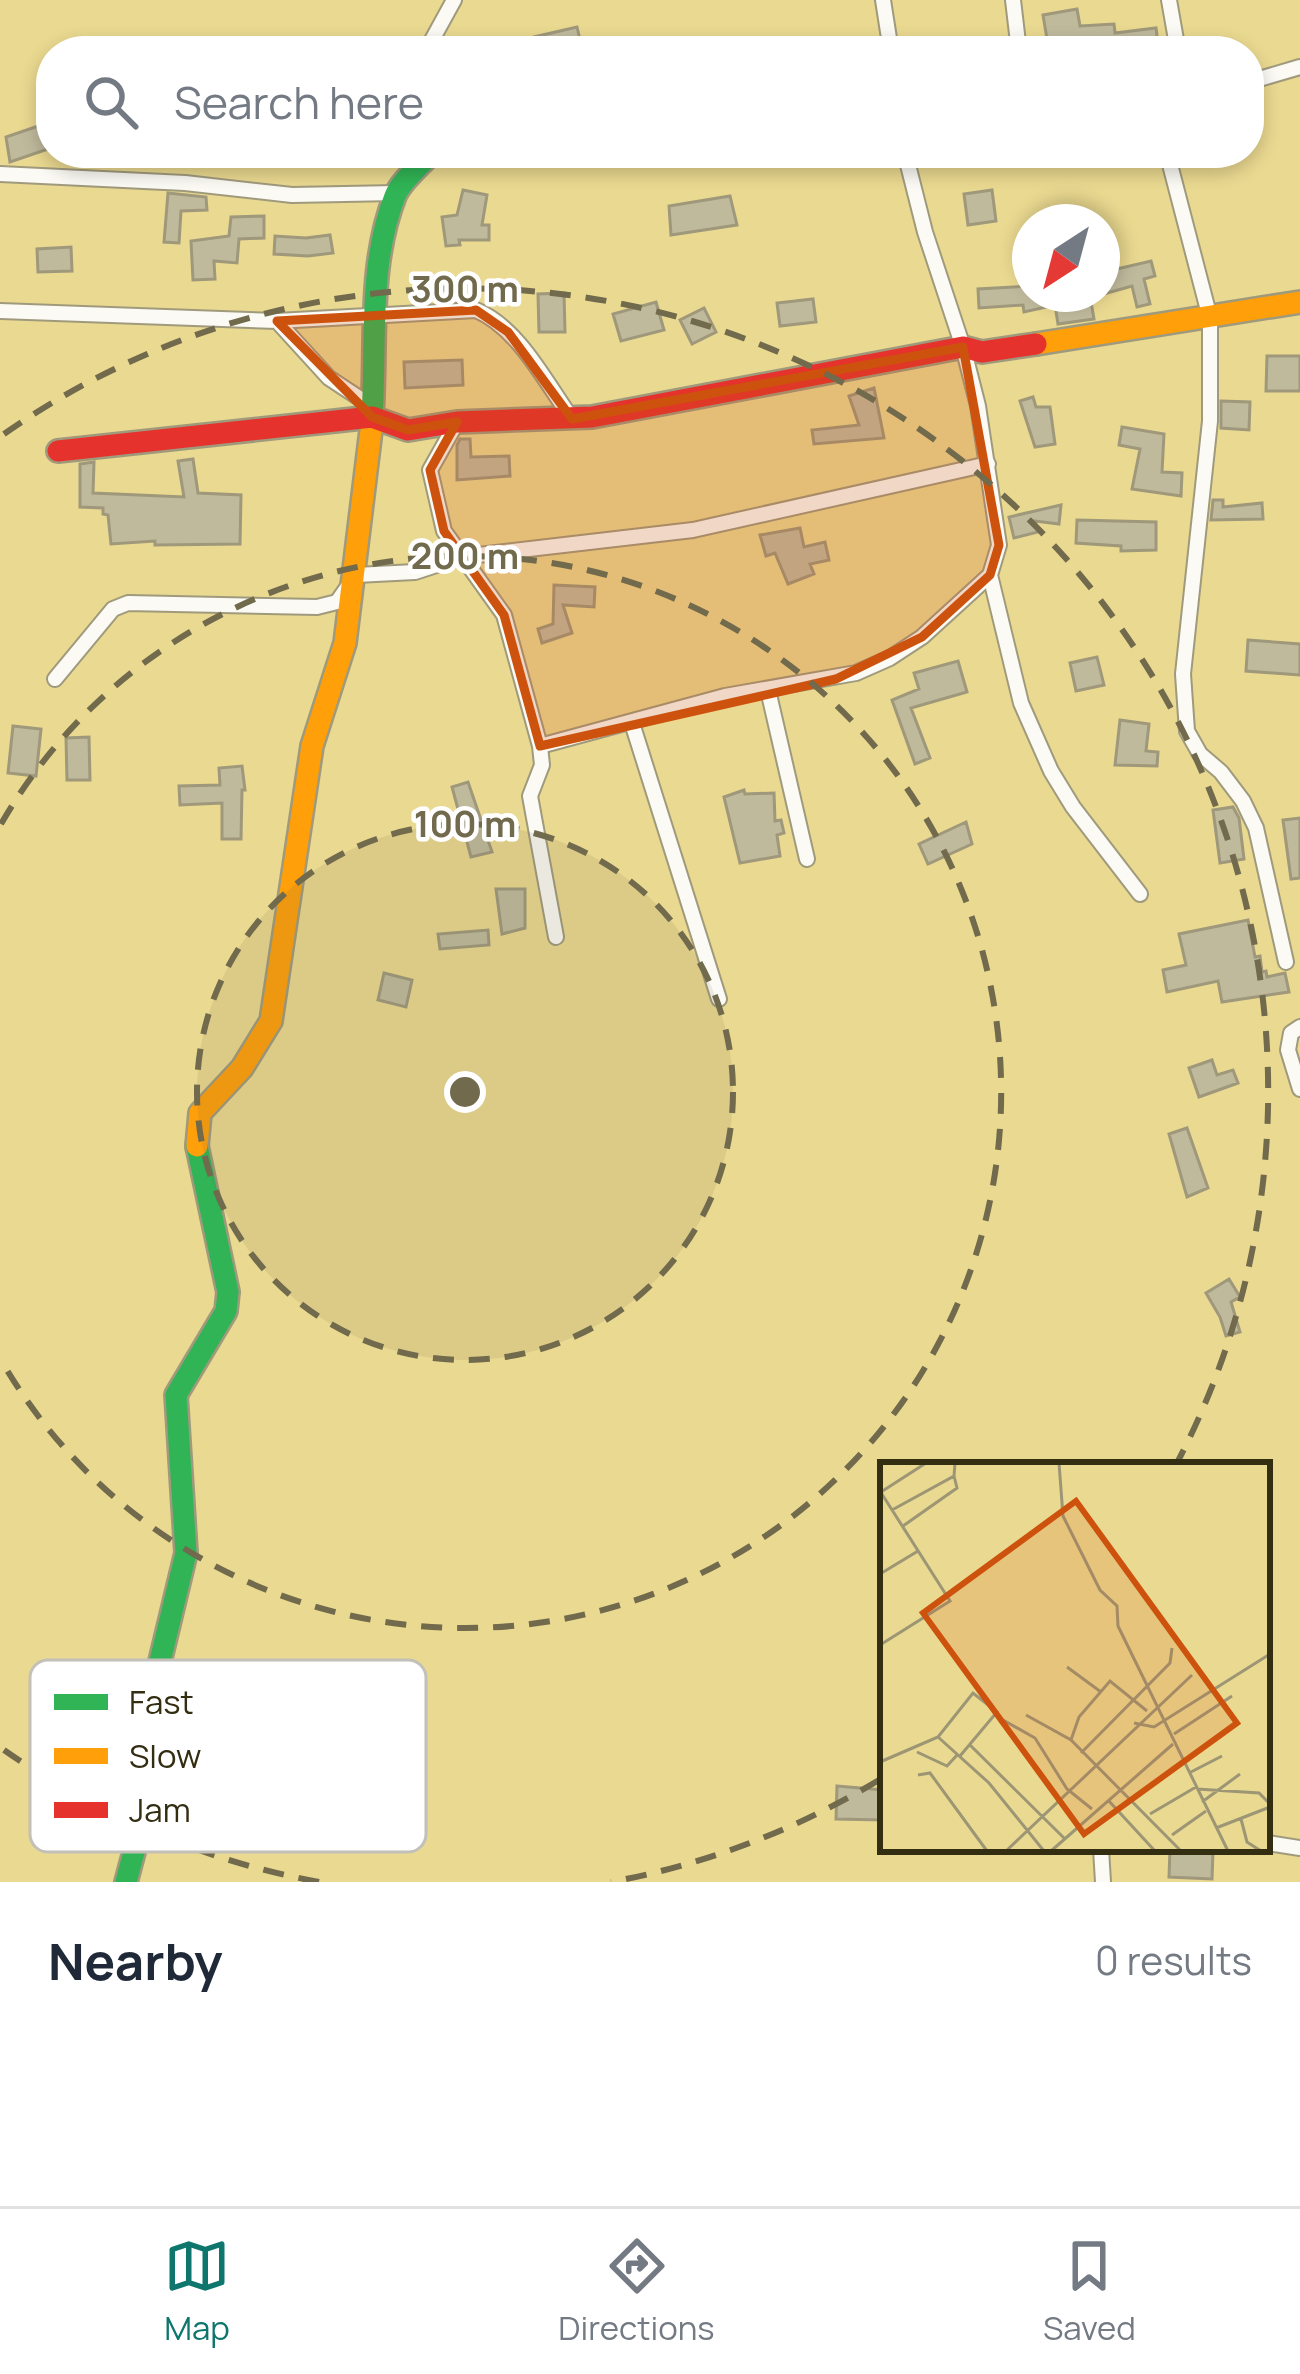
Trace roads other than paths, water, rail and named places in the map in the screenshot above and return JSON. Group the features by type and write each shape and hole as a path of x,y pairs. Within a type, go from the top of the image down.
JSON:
{"street":[{"path":"434,36 454,0"},
{"path":"883,0 889,36"},
{"path":"1013,0 1017,36"},
{"path":"1169,0 1175,36"},
{"path":"1264,78 1300,67"},
{"path":"160,1660 185,1553 176,1395 226,1311 228,1292 195,1136 200,1113 242,1068 271,1021 312,746 345,644 356,575 371,411 373,317 396,193 418,168"},
{"path":"909,168 963,347 988,464 999,545 990,575 1021,703 1073,807 1139,894"},
{"path":"1171,168 1210,317 1210,421 1183,674 1187,731 1200,754 1244,801 1256,828 1286,962"},
{"path":"0,174 185,183 292,195 396,193"},
{"path":"277,321 329,378 371,411 408,430 457,422 572,418 963,347 982,352 1008,349 1300,302"},
{"path":"0,311 277,321 476,310 493,317 572,418"},
{"path":"58,452 371,411"},
{"path":"457,422 430,470 443,531 504,616 540,746 542,765 530,796 556,937"},
{"path":"356,575 415,572 461,557 693,530 988,464"},
{"path":"55,679 113,609 128,603 317,607 337,602 356,575"},
{"path":"540,746 725,696 836,679 890,658 922,637 990,575"},
{"path":"768,690 807,859"},
{"path":"632,723 719,999"},
{"path":"1300,1027 1291,1033 1288,1050 1300,1089"},
{"path":"1270,1843 1300,1848"},
{"path":"126,1882 134,1852"},
{"path":"1101,1852 1103,1882"}]}
